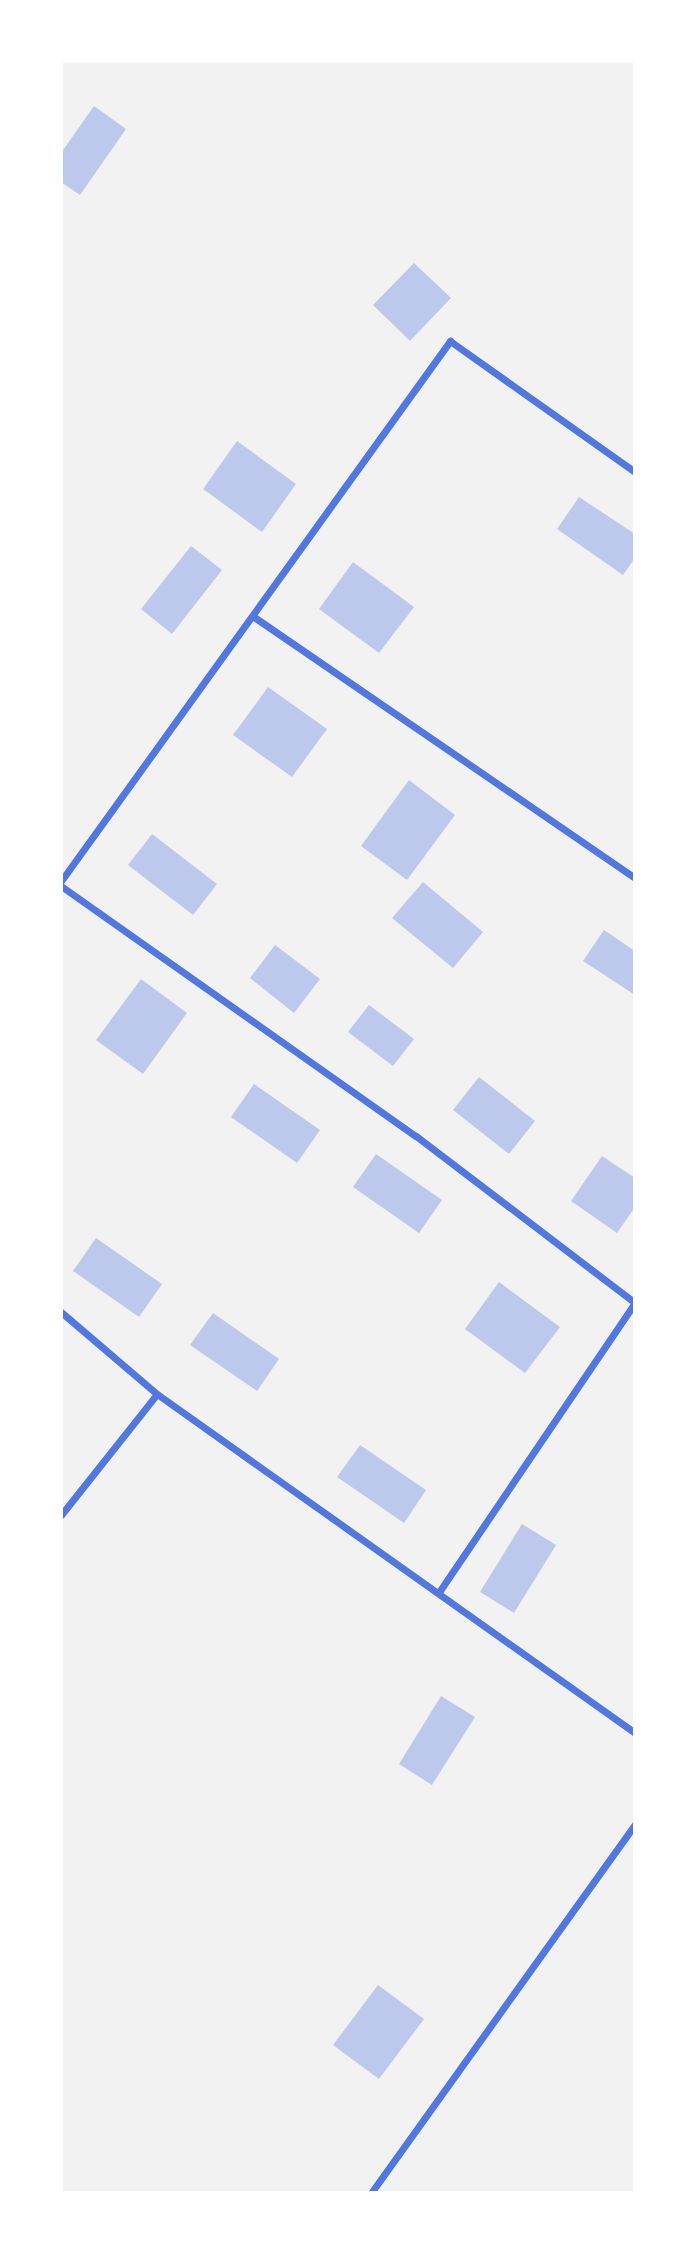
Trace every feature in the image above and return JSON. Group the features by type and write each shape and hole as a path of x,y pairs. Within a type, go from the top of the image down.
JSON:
{"street":[{"path":"61,881 254,617 450,341 635,472"},
{"path":"254,617 635,877"},
{"path":"61,886 416,1136 635,1302 439,1592"},
{"path":"61,1312 157,1394 635,1733"},
{"path":"61,1515 157,1394"},
{"path":"371,2193 635,1824"}],"building":[{"path":"94,106 126,129 80,195 61,182 61,153"},
{"path":"414,263 451,298 410,341 373,305"},
{"path":"237,441 296,484 262,532 203,489"},
{"path":"579,497 635,534 635,558 623,575 557,529"},
{"path":"191,546 222,570 172,634 141,609"},
{"path":"353,562 414,607 379,653 319,609"},
{"path":"268,687 327,729 292,777 233,735"},
{"path":"409,780 455,815 407,880 361,846"},
{"path":"152,834 217,884 193,915 128,865"},
{"path":"423,882 483,932 453,968 392,918"},
{"path":"604,930 635,951 635,995 583,961"},
{"path":"275,945 320,979 294,1013 250,978"},
{"path":"141,979 187,1013 143,1074 96,1040"},
{"path":"369,1005 414,1039 393,1066 348,1032"},
{"path":"479,1077 535,1121 509,1154 453,1110"},
{"path":"254,1084 320,1130 297,1163 231,1117"},
{"path":"376,1154 442,1200 419,1233 353,1187"},
{"path":"602,1156 635,1178 635,1207 617,1233 571,1201"},
{"path":"96,1238 162,1284 139,1317 73,1271"},
{"path":"499,1282 560,1327 525,1373 465,1329"},
{"path":"213,1313 279,1359 257,1391 190,1345"},
{"path":"360,1445 426,1490 404,1523 337,1477"},
{"path":"522,1524 556,1545 514,1613 480,1592"},
{"path":"441,1696 475,1717 432,1785 399,1764"},
{"path":"378,1985 424,2019 379,2079 333,2045"}]}
